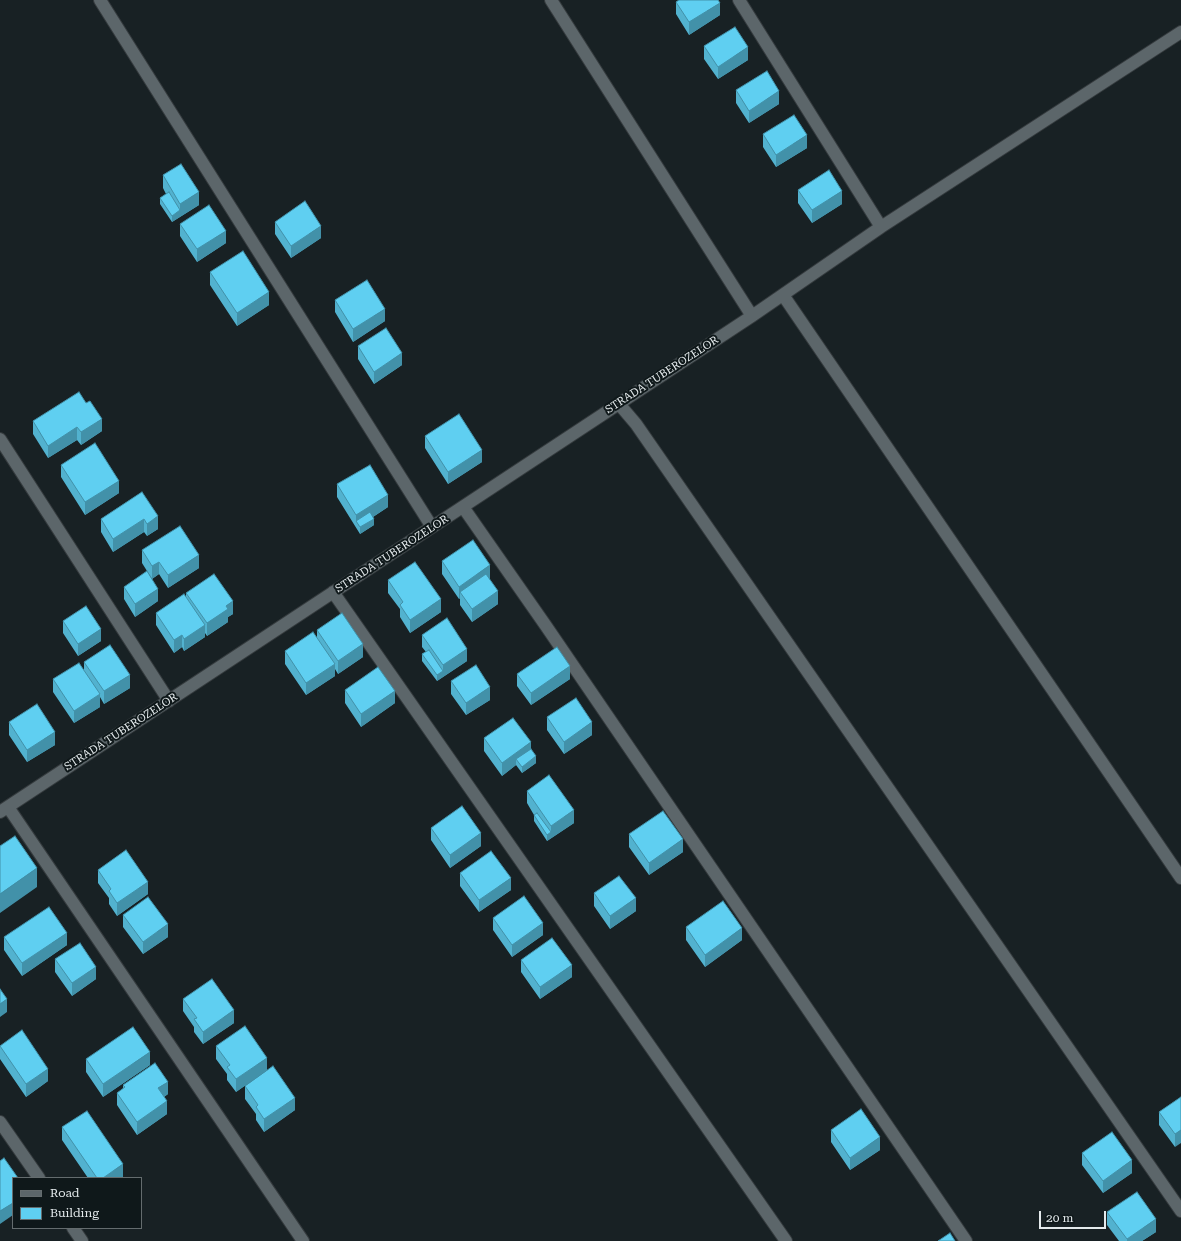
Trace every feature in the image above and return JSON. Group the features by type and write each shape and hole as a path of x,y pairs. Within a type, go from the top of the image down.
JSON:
{"street":[{"path":"100,0 432,527"},
{"path":"550,0 752,316"},
{"path":"739,0 881,227"},
{"name":"STRADA TUBEROZELOR","path":"4,810 752,316 881,227 1181,32"},
{"path":"783,295 1181,878"},
{"path":"619,404 636,424 1181,1211"},
{"path":"0,439 169,701"},
{"path":"463,507 551,633 966,1241"},
{"path":"333,592 786,1241"},
{"path":"4,810 303,1241"},
{"path":"0,1122 38,1177"},
{"path":"74,1229 82,1241"}],"building":[{"path":"679,0 718,0 720,3 689,22 676,2"},
{"path":"735,27 748,47 718,67 704,46"},
{"path":"767,71 779,91 749,111 736,90"},
{"path":"794,115 807,135 776,155 763,134"},
{"path":"181,164 199,192 180,204 163,175"},
{"path":"829,170 842,191 812,210 798,190"},
{"path":"169,192 180,210 172,216 160,198"},
{"path":"305,201 321,226 291,246 275,222"},
{"path":"209,205 226,231 197,249 180,224"},
{"path":"243,251 269,292 237,313 210,272"},
{"path":"367,280 385,309 353,329 335,300"},
{"path":"386,328 402,353 374,372 358,346"},
{"path":"79,392 86,403 90,401 102,419 81,432 77,427 48,446 33,421"},
{"path":"459,414 482,450 448,472 425,436"},
{"path":"95,443 119,481 85,502 61,465"},
{"path":"370,465 388,495 356,515 337,484"},
{"path":"142,492 158,516 147,524 144,519 113,539 101,519"},
{"path":"370,512 374,519 360,527 356,521"},
{"path":"180,526 199,555 168,575 159,562 152,566 142,550"},
{"path":"473,540 490,565 459,587 442,561"},
{"path":"415,562 441,599 410,620 400,605 403,602 388,580"},
{"path":"147,571 158,589 135,604 124,587"},
{"path":"214,574 233,601 226,606 228,609 207,623 186,593"},
{"path":"486,574 498,591 472,609 460,592"},
{"path":"184,594 205,625 184,639 182,635 174,640 156,613"},
{"path":"86,606 101,629 78,644 63,621"},
{"path":"342,613 363,644 338,661 317,630"},
{"path":"447,618 467,649 443,665 422,635"},
{"path":"313,632 335,664 306,683 285,651"},
{"path":"110,645 130,675 104,691 84,662"},
{"path":"557,647 570,666 531,693 517,674"},
{"path":"429,650 443,671 437,675 422,654"},
{"path":"79,663 100,694 74,711 53,679"},
{"path":"476,665 490,687 466,703 451,681"},
{"path":"378,667 395,691 361,714 345,690"},
{"path":"576,698 592,722 564,742 547,717"},
{"path":"37,704 55,732 27,750 9,722"},
{"path":"513,718 531,742 502,763 484,738"},
{"path":"531,749 536,756 522,767 516,759"},
{"path":"549,775 574,810 551,826 527,791"},
{"path":"462,806 481,833 450,855 431,828"},
{"path":"663,811 683,839 649,863 629,834"},
{"path":"537,813 551,832 547,835 534,815"},
{"path":"15,836 37,868 0,894 0,846"},
{"path":"126,850 148,882 117,903 109,891 111,889 98,870"},
{"path":"491,851 511,878 479,900 460,873"},
{"path":"619,876 636,898 610,916 594,893"},
{"path":"524,896 543,923 512,945 493,918"},
{"path":"148,897 168,924 143,942 123,915"},
{"path":"723,901 742,928 705,955 686,927"},
{"path":"49,907 67,933 22,963 4,937"},
{"path":"552,938 572,965 540,987 521,960"},
{"path":"80,943 96,967 72,983 55,959"},
{"path":"212,979 234,1010 203,1032 194,1019 197,1018 183,999"},
{"path":"0,989 7,999 0,1004"},
{"path":"245,1026 267,1058 236,1079 227,1067 230,1065 216,1046"},
{"path":"133,1027 150,1052 103,1084 86,1059"},
{"path":"22,1030 48,1069 26,1084 0,1046"},
{"path":"155,1063 168,1082 158,1088 167,1101 137,1122 117,1093 125,1087 123,1085"},
{"path":"273,1066 295,1098 264,1119 256,1107 258,1105 245,1086"},
{"path":"1181,1097 1181,1130 1175,1134 1159,1112"},
{"path":"861,1109 880,1137 850,1158 831,1130"},
{"path":"87,1111 123,1164 104,1177 96,1177 62,1127"},
{"path":"1112,1132 1132,1160 1103,1181 1082,1153"},
{"path":"4,1158 17,1177 12,1177 12,1204 0,1211 0,1161"},
{"path":"1137,1192 1156,1219 1127,1239 1107,1212"},
{"path":"950,1233 955,1241 938,1241"}]}
